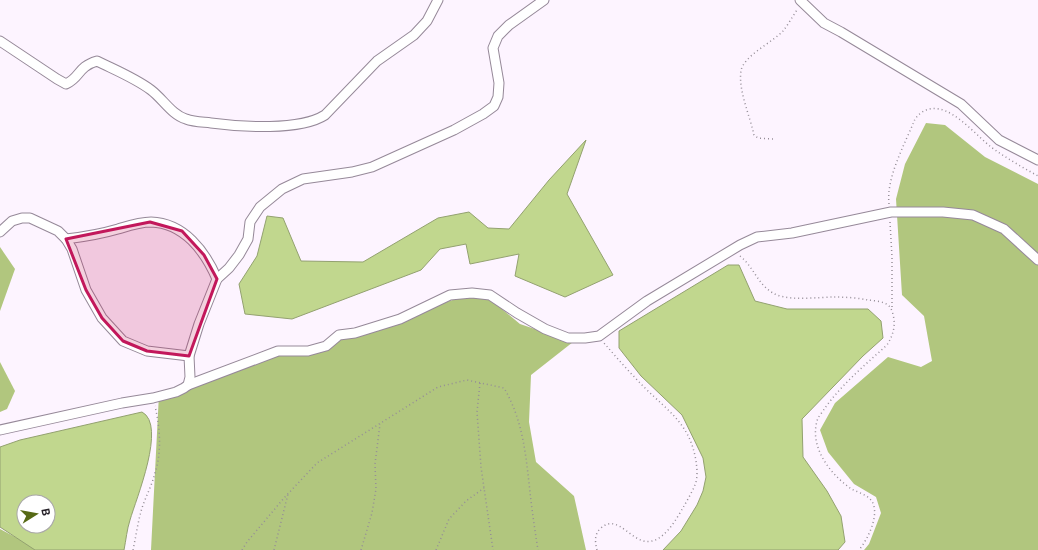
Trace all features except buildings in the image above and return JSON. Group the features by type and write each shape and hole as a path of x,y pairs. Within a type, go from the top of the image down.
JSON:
{"street":[{"path":"0,41 66,84 73,81 83,67 97,62 124,74 151,90 177,114 187,120 238,126 297,125 317,120 325,115 377,61 414,35 423,26 438,0"},
{"path":"188,385 190,376 189,356 199,324 217,279 229,268 239,255 248,239 250,222 260,207 282,189 303,179 352,172 372,167 454,130 483,114 494,106 498,97 498,83 493,48 498,36 510,25 544,0"},
{"path":"801,1 824,23 961,104 1000,140 1038,160"},
{"path":"0,430 176,392 188,385 278,351 308,351 326,346 339,335 355,333 400,319 450,295 472,293 490,295 545,329 568,338 597,336 647,301 732,250 757,238 889,213 904,211 973,215 1004,229 1038,260"},
{"path":"0,232 12,221 22,218 30,218 58,230 72,249 89,295 102,318 123,341 147,351 189,356"},
{"path":"66,239 150,222 166,224 182,231 195,244 212,267 217,279"}],"path":[{"path":"773,139 758,138 754,135 744,102 740,80 741,69 747,61 783,31 801,1"},
{"path":"859,550 870,530 875,509 871,500 838,479 827,465 817,447 815,431 818,418 839,390 887,345 893,337 892,257 888,198 894,170 915,119 920,112 926,110 939,109 954,115 991,146 1038,176"},
{"path":"732,250 752,269 759,282 779,296 837,296 864,299 888,304 892,310"},
{"path":"597,336 646,389 679,421 694,449 697,468 696,484 680,513 665,533 654,541 644,542 635,538 618,525 610,523 604,525 598,530 595,538 597,550"},
{"path":"242,550 247,542 289,493 317,463 438,386 467,380 504,388 511,399 520,423 526,453 538,550"},
{"path":"480,383 477,412 484,488 493,550"},
{"path":"133,550 142,509 155,475 160,447 159,430 153,398"},
{"path":"361,550 372,513 376,489 375,464 380,423"},
{"path":"436,550 449,519 466,501 484,488"},
{"path":"274,550 289,493"}],"highlighted area":[{"path":"150,222 182,231 204,255 217,279 189,356 147,351 123,341 102,318 86,290 66,239"}],"shaded area":[{"path":"926,123 945,125 985,157 1038,184 1038,550 864,550 869,544 881,513 876,497 854,484 828,452 820,430 835,403 888,357 921,367 932,361 924,316 902,295 896,199 905,164"},
{"path":"586,140 567,194 613,275 565,297 515,276 519,254 470,264 466,244 440,249 421,270 292,319 245,314 239,284 257,256 267,216 283,218 301,261 363,262 438,218 469,212 488,228 509,229 549,180"},
{"path":"0,247 15,269 0,311"},
{"path":"728,265 739,265 755,301 787,309 868,309 881,321 883,338 863,356 802,419 803,457 827,491 841,516 845,542 838,550 663,550 681,531 697,505 703,491 706,477 703,458 682,415 641,376 619,348 619,331"},
{"path":"480,291 520,324 573,342 531,375 529,422 536,462 574,496 586,550 151,550 159,394 213,373 310,347"},
{"path":"0,362 15,391 7,409 0,412"},
{"path":"142,412 149,420 152,431 151,446 148,463 129,523 124,550 35,550 0,527 0,447 20,440"},
{"path":"0,529 34,547 35,550 0,550"}]}
